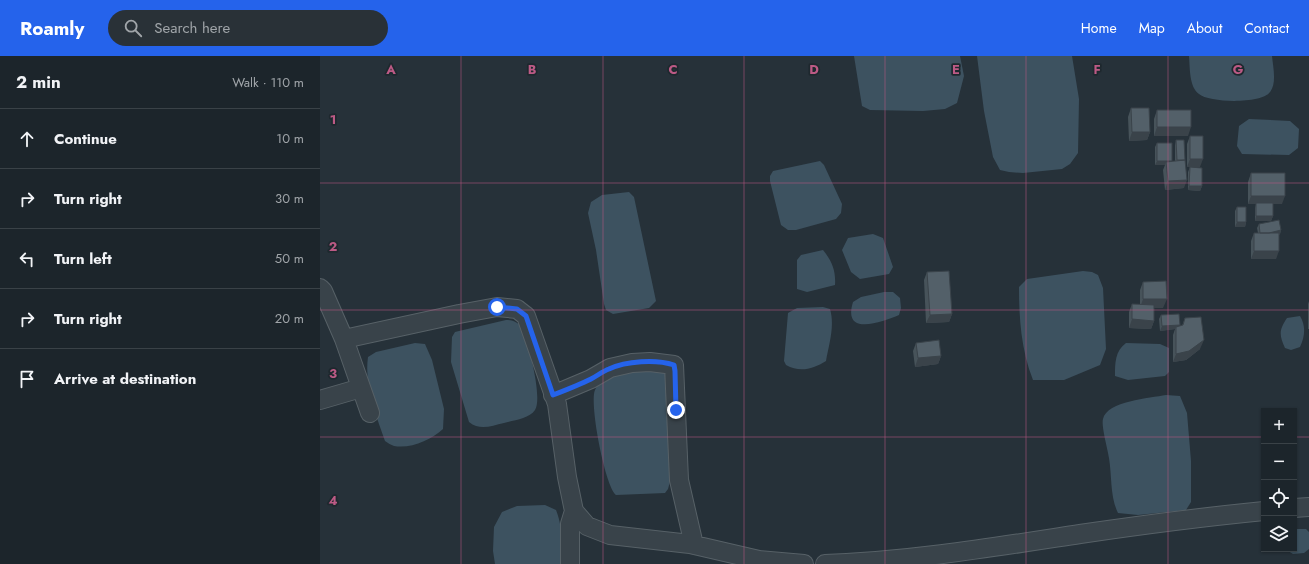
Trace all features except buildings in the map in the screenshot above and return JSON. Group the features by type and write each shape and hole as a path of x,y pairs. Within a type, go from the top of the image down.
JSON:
{"street":[{"path":"320,288 323,291 344,339 370,413"},
{"path":"344,339 497,307 517,309 526,316 556,404 567,477 574,511 570,524 570,564"},
{"path":"553,395 591,379 610,368 632,363 650,362 674,365 679,480 694,545"},
{"path":"320,400 361,388"},
{"path":"1297,508 1309,507"},
{"path":"574,511 587,526 610,535 654,539 694,545 759,560 804,564"},
{"path":"824,564 867,563 966,552 1103,531 1261,511"}],"water":[{"path":"854,56 960,56 964,76 957,103 945,109 923,111 870,110 862,106"},
{"path":"977,56 1072,56 1079,99 1078,153 1070,164 1062,169 1023,173 1000,170 993,157 984,111"},
{"path":"1189,56 1272,56 1274,75 1272,88 1265,96 1257,99 1235,101 1205,97 1199,94 1193,87"},
{"path":"1249,119 1290,121 1299,129 1298,148 1289,155 1242,154 1237,146 1239,126"},
{"path":"820,161 824,165 842,204 841,213 836,219 796,230 788,230 781,225 770,176 773,171"},
{"path":"629,192 634,197 656,301 649,308 613,314 606,310 604,304 596,250 588,213 591,202 602,195"},
{"path":"873,234 883,238 893,267 889,274 860,279 851,272 842,250 848,238"},
{"path":"823,250 833,266 835,285 807,292 797,289 797,260 801,255"},
{"path":"1083,271 1092,272 1098,275 1103,288 1106,349 1100,365 1064,380 1033,380 1023,346 1019,287 1027,279"},
{"path":"884,292 893,292 900,298 901,308 899,315 883,321 866,324 858,323 853,320 851,313 853,302 861,297"},
{"path":"823,307 830,309 832,322 826,361 806,369 796,369 786,365 784,361 788,313 797,308"},
{"path":"1300,316 1304,331 1300,347 1291,350 1285,348 1281,336 1282,326 1287,318"},
{"path":"506,320 516,322 523,328 536,383 537,403 535,410 529,415 517,420 490,426 481,427 473,425 469,422 451,362 452,337 455,332"},
{"path":"415,343 425,344 432,360 444,409 443,429 433,437 420,443 400,447 394,446 385,441 372,400 369,389 367,368 368,357 376,352"},
{"path":"1126,343 1160,344 1169,348 1169,372 1165,376 1128,380 1115,376 1118,354 1122,346"},
{"path":"635,369 668,373 671,478 668,489 665,493 616,495 607,477 603,461 594,411 595,390 602,382 618,373"},
{"path":"1166,395 1180,396 1187,413 1191,461 1191,502 1186,510 1138,515 1118,513 1112,493 1110,465 1103,419 1106,413 1120,404"},
{"path":"545,505 556,510 560,523 562,537 561,564 495,564 493,551 494,527 502,512 517,506"},
{"path":"1297,529 1306,529 1309,532 1309,549 1304,553 1293,554 1290,552 1297,552"}],"route":[{"path":"497,307 517,309 526,316 553,395 591,379 610,368 632,363 669,363 674,365 675,371 676,410"}]}
